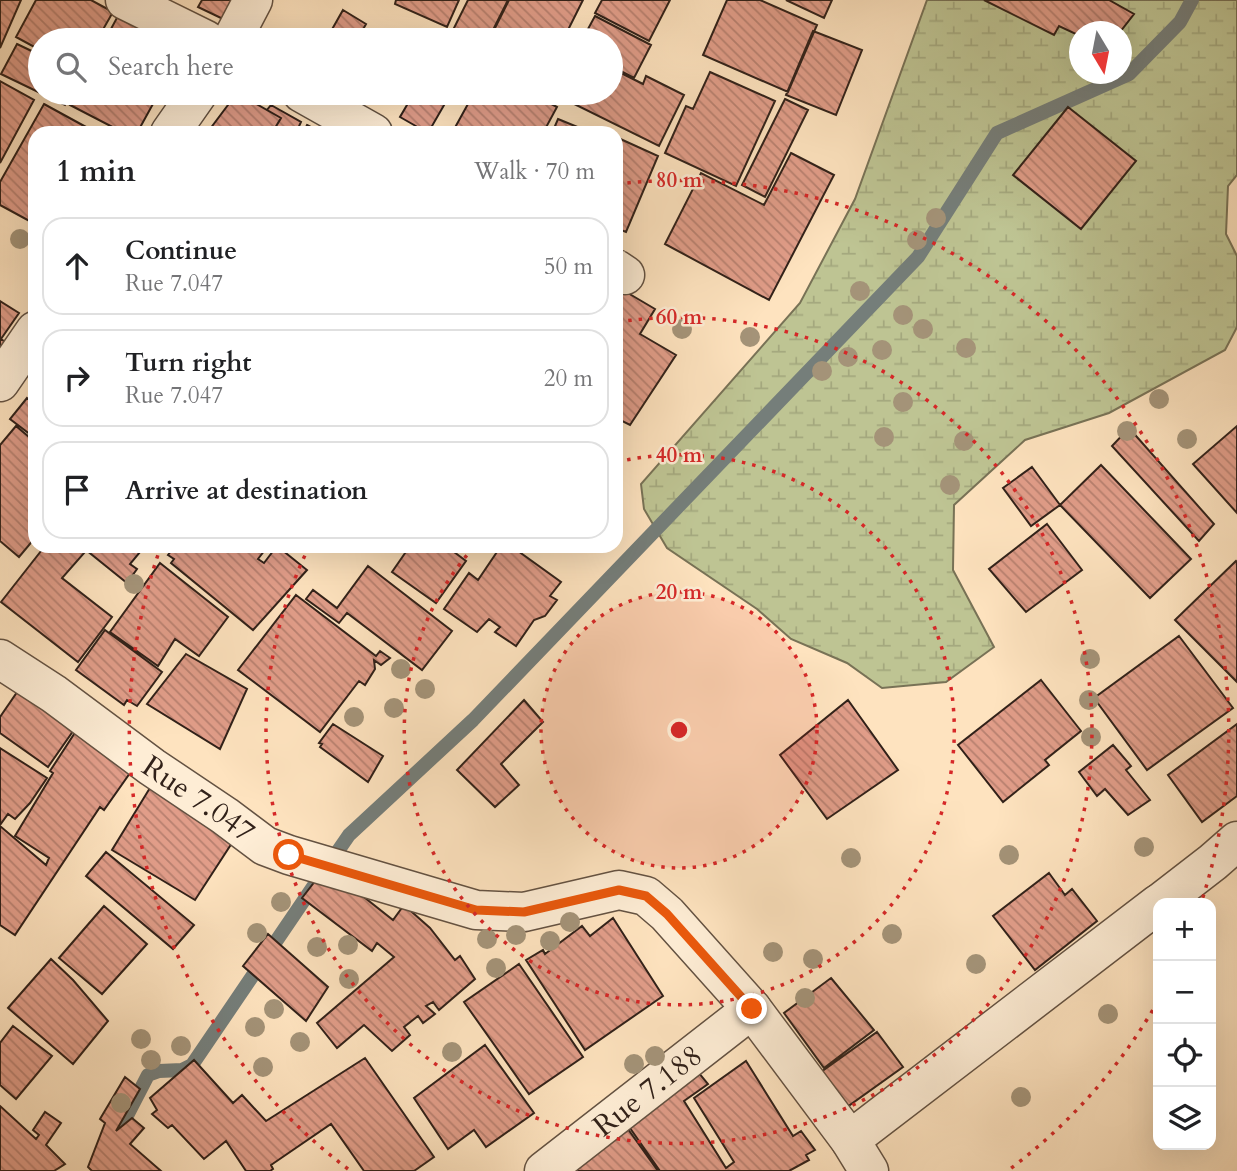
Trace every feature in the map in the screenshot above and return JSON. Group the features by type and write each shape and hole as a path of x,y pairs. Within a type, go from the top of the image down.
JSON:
{"street":[{"path":"125,0 182,28"},
{"path":"238,28 253,0"},
{"path":"175,126 190,105"},
{"path":"323,105 361,126"},
{"path":"0,382 28,341"},
{"name":"Rue 7.047","path":"0,659 54,694 265,846 289,855 476,910 524,912 619,890 646,896 667,914 752,1009 859,1156"},
{"path":"1167,898 1237,841"},
{"path":"859,1156 1153,909"},
{"name":"Rue 7.188","path":"544,1171 752,1009"}],"green space":[{"path":"927,0 1237,0 1237,175 1228,186 1226,234 1237,256 1237,327 1225,350 1109,413 1025,440 954,505 953,570 994,647 946,682 882,688 847,663 791,639 757,609 667,548 644,509 641,484 800,303 855,199"}],"building":[{"path":"0,0 21,0 0,48"},
{"path":"36,0 91,0 113,12 104,28 28,28 28,44 16,37"},
{"path":"202,0 242,0 223,19 198,7"},
{"path":"396,0 459,0 447,27 395,4"},
{"path":"468,0 508,0 494,28 454,28"},
{"path":"509,0 583,0 569,28 495,28"},
{"path":"602,0 670,0 649,41 595,13"},
{"path":"727,0 760,0 817,25 788,92 703,55"},
{"path":"786,0 832,0 824,18"},
{"path":"984,0 1109,0 1134,14 1129,21 1069,21 1069,31 1059,26 1054,35"},
{"path":"343,10 366,24 364,28 333,28"},
{"path":"119,14 145,28 111,28"},
{"path":"595,16 618,28 588,28"},
{"path":"623,30 651,45 634,78 623,72"},
{"path":"813,31 862,50 836,115 786,95"},
{"path":"17,44 28,49 28,87 1,74"},
{"path":"710,72 775,101 736,186 665,153 686,106 693,109"},
{"path":"623,74 643,84 646,76 684,95 659,146 576,105 623,105"},
{"path":"0,81 28,97 28,105 31,105 0,163"},
{"path":"785,99 808,110 765,197 742,185"},
{"path":"46,105 84,126 32,126"},
{"path":"70,105 152,105 141,126 110,126"},
{"path":"228,105 258,105 281,118 276,126 212,126"},
{"path":"271,105 301,122 299,126 276,126 281,118 267,110"},
{"path":"407,105 444,105 432,126 416,126 400,117"},
{"path":"467,105 557,107 547,126 456,126"},
{"path":"1068,107 1136,161 1081,229 1013,175"},
{"path":"558,119 575,126 555,126"},
{"path":"28,132 28,220 0,205 0,182"},
{"path":"623,140 658,156 626,232 623,231"},
{"path":"791,153 834,175 769,300 665,244 701,173 764,205"},
{"path":"623,290 655,309 640,334 676,355 630,425 623,422"},
{"path":"0,301 19,313 1,339 14,348 0,370"},
{"path":"27,398 28,399 28,433 10,419"},
{"path":"16,426 28,436 28,546 19,557 0,541 0,445"},
{"path":"1237,426 1237,513 1193,464"},
{"path":"1129,428 1214,524 1199,541 1112,446"},
{"path":"1101,465 1191,559 1150,598 1060,505"},
{"path":"1032,467 1060,505 1031,526 1003,488"},
{"path":"1047,524 1082,570 1026,612 989,569"},
{"path":"40,553 84,553 62,578 112,617 78,662 1,602"},
{"path":"90,553 139,553 130,564 137,569 127,583"},
{"path":"263,553 258,559 264,563 272,553 286,553 307,570 253,630 171,563 174,559 168,555"},
{"path":"405,553 455,553 466,561 436,603 392,572"},
{"path":"496,553 521,553 561,582 550,596 557,600 545,616 534,620 516,646 495,632 500,627 489,619 477,632 444,609 469,573 478,580"},
{"path":"1237,562 1237,682 1175,620"},
{"path":"160,563 228,617 199,656 175,639 158,666 110,632"},
{"path":"368,566 452,631 422,670 347,613 339,623 306,599 313,590 337,608"},
{"path":"296,595 376,656 380,651 390,658 381,665 374,660 375,669 365,685 359,681 320,732 238,670"},
{"path":"105,630 162,672 137,706 127,700 124,705 76,670"},
{"path":"1179,636 1233,708 1147,770 1094,698"},
{"path":"186,654 247,689 220,749 147,704"},
{"path":"1041,680 1081,731 1045,760 1049,765 1003,802 958,745"},
{"path":"22,685 78,724 48,767 0,733 0,717"},
{"path":"524,700 543,722 501,764 519,785 495,807 457,770"},
{"path":"848,700 898,770 827,819 780,755"},
{"path":"333,724 383,756 368,782 320,747 322,744 319,743"},
{"path":"1237,724 1237,796 1202,822 1168,775"},
{"path":"80,725 137,763 104,810 100,807 15,935 0,925 0,826 46,865 49,858 15,836 53,773 50,771"},
{"path":"1113,745 1131,766 1126,770 1150,800 1128,815 1105,789 1097,796 1079,772"},
{"path":"0,748 47,778 15,819 8,814 0,825"},
{"path":"156,778 241,829 195,900 112,850"},
{"path":"106,852 194,925 173,949 86,876"},
{"path":"326,867 393,920 404,905 430,928 455,960 460,956 475,979 439,1010 433,1002 426,1006 435,1014 423,1023 418,1016 404,1027 410,1035 392,1051 364,1025 337,1048 317,1023 394,957 377,943 372,951 302,898"},
{"path":"1049,873 1065,895 1072,889 1097,921 1035,970 993,916"},
{"path":"104,906 147,944 102,994 59,958"},
{"path":"613,918 663,996 585,1050 526,960 543,950 545,954 582,926 590,936"},
{"path":"268,934 328,987 306,1021 243,966"},
{"path":"51,959 108,1021 73,1064 8,1008"},
{"path":"519,964 583,1057 529,1094 464,1002"},
{"path":"831,978 874,1030 824,1068 784,1013"},
{"path":"13,1026 52,1056 16,1099 0,1085 0,1043"},
{"path":"877,1032 903,1067 847,1107 821,1072"},
{"path":"485,1045 534,1113 486,1147 474,1130 448,1149 414,1098"},
{"path":"365,1058 434,1157 414,1171 364,1171 331,1124 271,1165 273,1169 270,1171 246,1171 226,1141 204,1159 172,1125 168,1128 152,1114 157,1110 150,1098 194,1060 233,1103 242,1095 266,1121"},
{"path":"746,1061 793,1136 801,1131 815,1150 806,1155 809,1160 789,1171 660,1171 623,1118 694,1067 708,1084 684,1101 726,1168 734,1162 694,1098"},
{"path":"125,1077 140,1089 116,1131 132,1118 144,1128 130,1144 161,1171 92,1171 88,1167 105,1123 100,1119"},
{"path":"0,1106 36,1139 39,1135 33,1130 45,1112 61,1123 46,1145 65,1164 54,1171 0,1171"},
{"path":"620,1118 658,1171 578,1171 567,1156"}],"waterway":[{"path":"329,864 349,835 473,720 918,257 997,133 1129,74 1180,22 1192,0"},
{"path":"109,1171 118,1133 148,1075 159,1071 182,1070 192,1065 315,884"}],"route":[{"path":"289,855 476,910 524,912 619,890 646,896 667,914 752,1009"}]}
